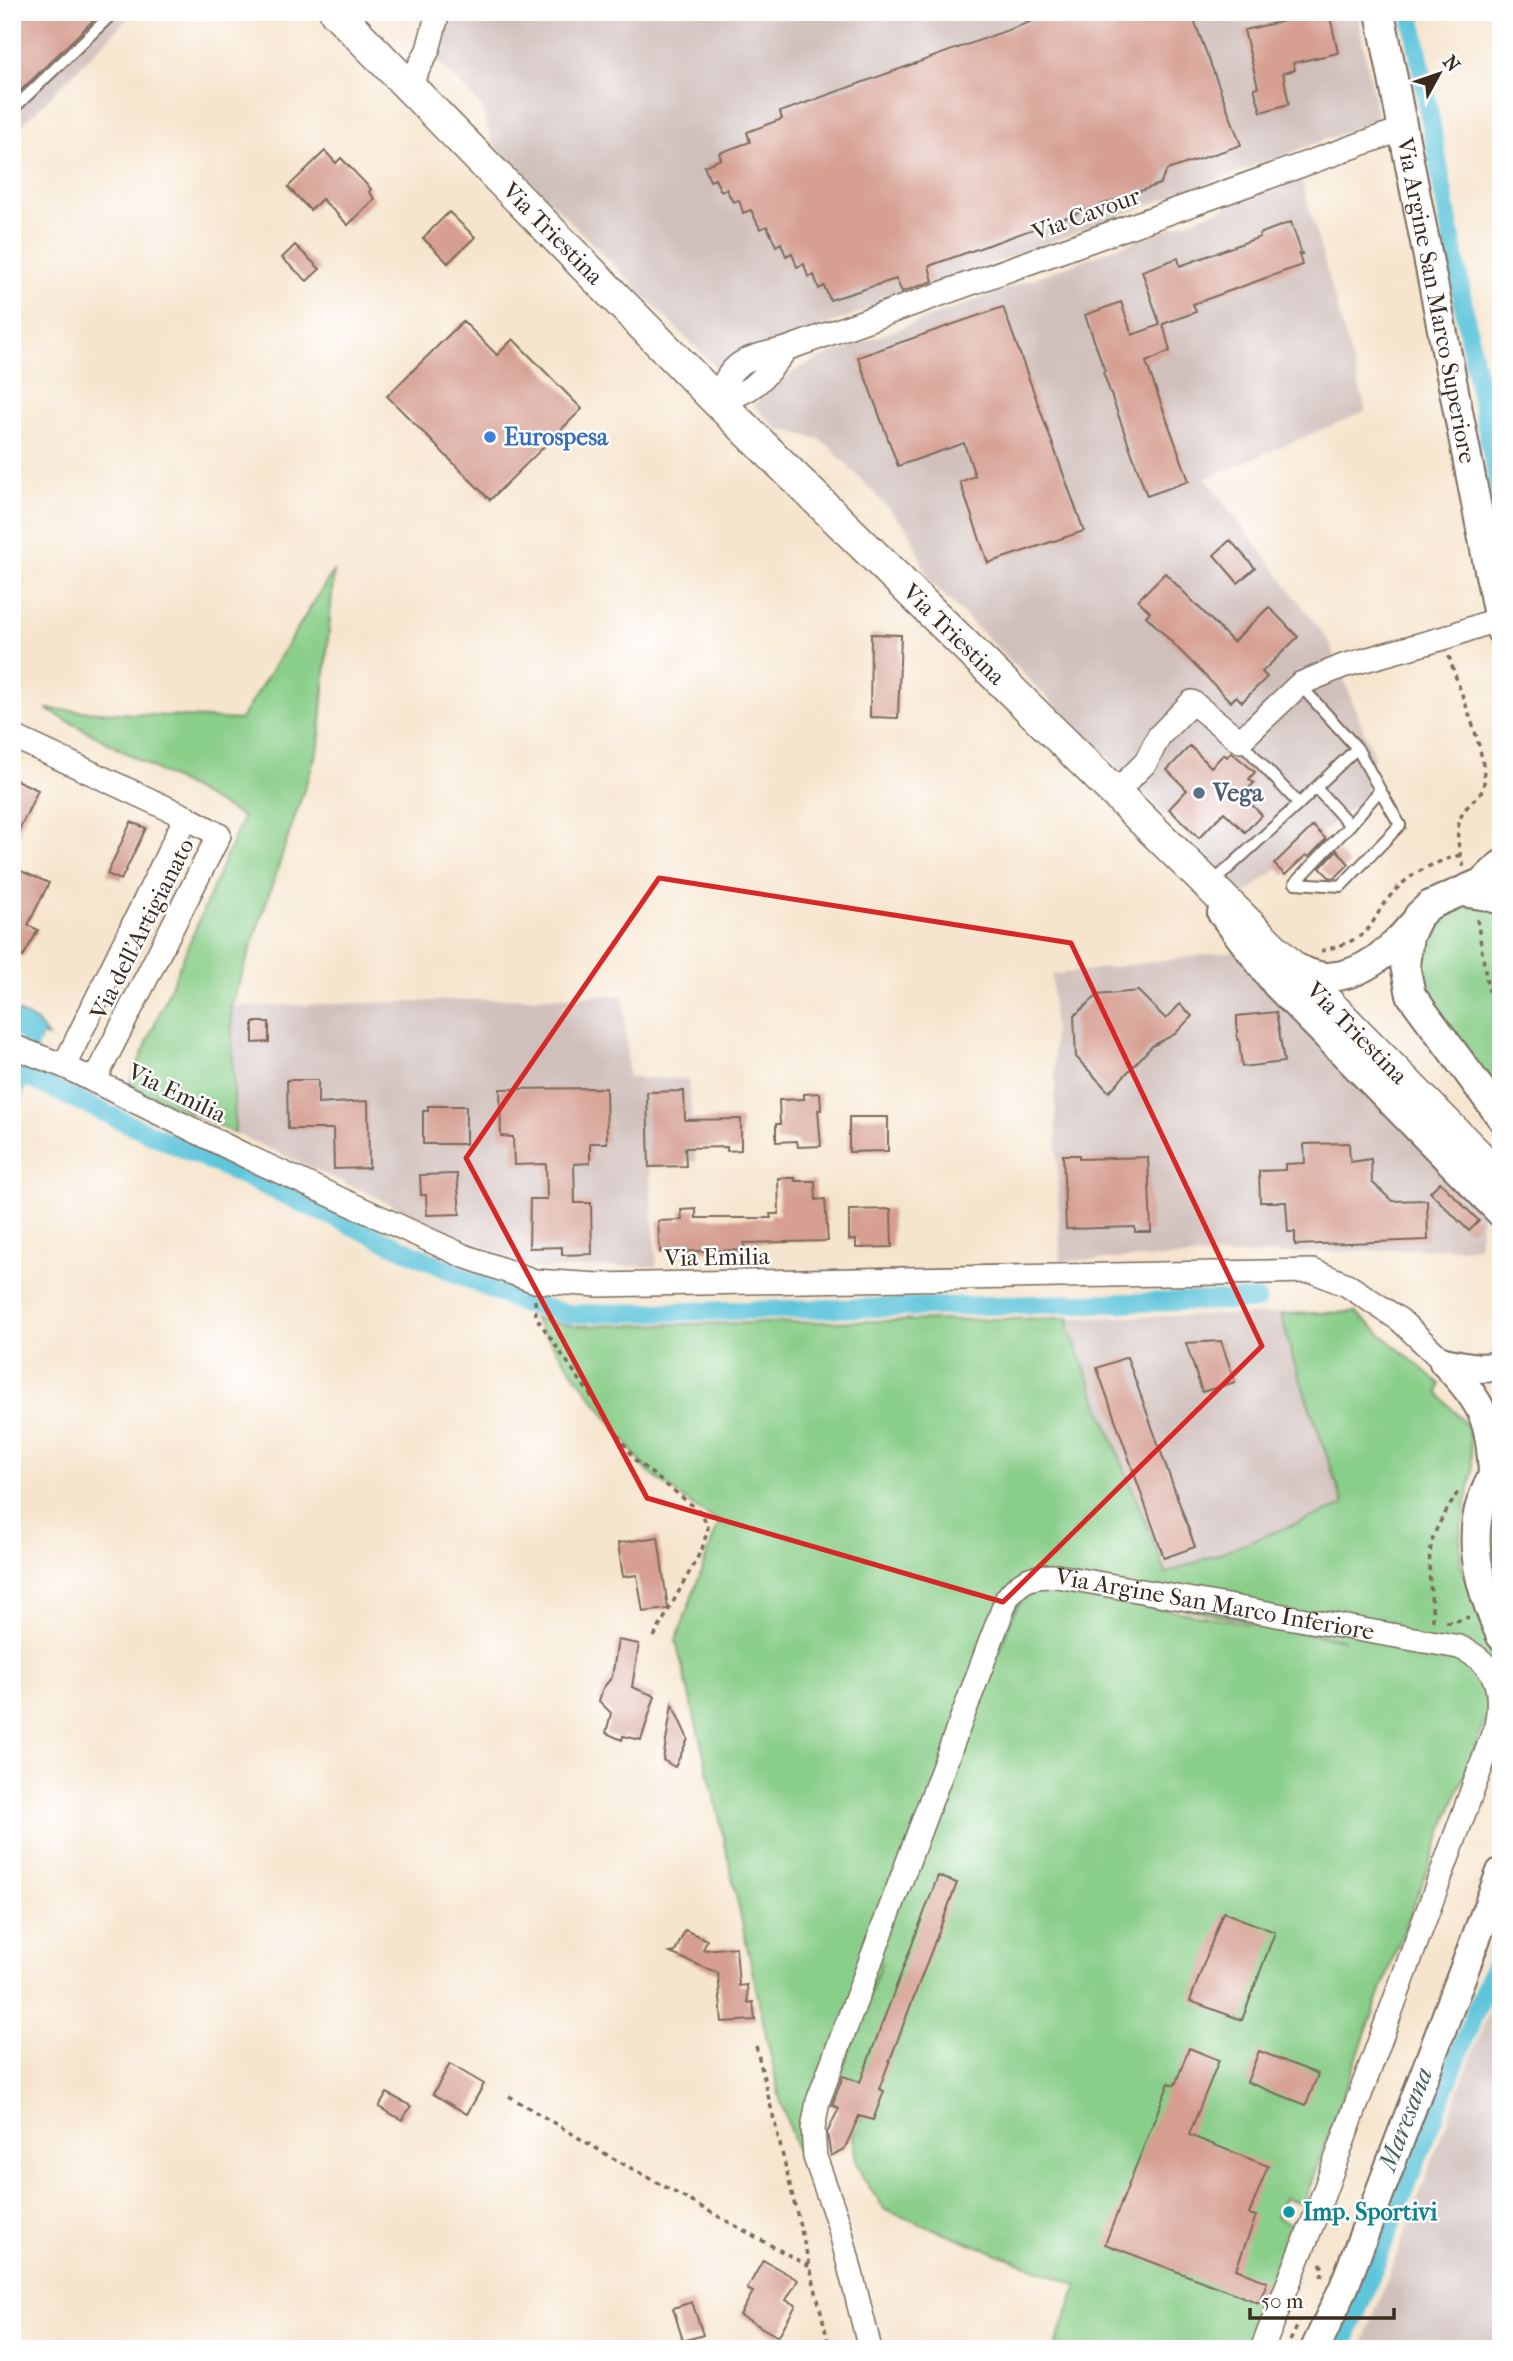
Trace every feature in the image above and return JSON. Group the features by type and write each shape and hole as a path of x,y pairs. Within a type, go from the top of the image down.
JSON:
{"main road":[{"name":"Via Triestina","path":"336,12 717,401 1209,886 1300,960 1391,1068 1501,1179"}],"street":[{"path":"409,86 428,50 438,12"},
{"name":"Via Argine San Marco Superiore","path":"1380,12 1500,625"},
{"name":"Via Cavour","path":"717,401 737,397 752,389 786,349 1403,129"},
{"path":"1115,793 1146,762 1159,736 1192,702 1240,741 1300,684 1343,666 1500,625"},
{"name":"Via dell'Artigianato","path":"12,736 219,835 94,1081"},
{"name":"Via dell'Artigianato","path":"64,1066 186,817"},
{"path":"1178,855 1277,985 1501,1213"},
{"path":"1300,960 1325,977 1354,972 1394,946 1430,905 1483,881 1501,865"},
{"path":"1462,892 1488,895 1501,900"},
{"path":"1414,923 1409,936 1405,965 1411,995 1501,1117"},
{"name":"Via Emilia","path":"24,1051 64,1066 248,1157 451,1250 535,1281 599,1285 1313,1271 1347,1284 1401,1320 1444,1362"},
{"path":"1444,1362 1488,1369 1501,1365"},
{"path":"1444,1362 1469,1388 1487,1420 1497,1467 1483,1497 1477,1519 1477,1564 1492,1595 1501,1636"},
{"name":"Via Argine San Marco Inferiore","path":"870,2349 839,2225 815,2157 813,2129 818,2101 1007,1598 1015,1587 1027,1578 1041,1575 1459,1647 1487,1665 1497,1683 1500,1704 1496,1726 1302,2249 1262,2349"},
{"path":"1315,2349 1334,2311 1501,1872"},
{"path":"1304,2349 1334,2311"}],"lane":[{"path":"12,110 114,12"},
{"path":"1300,684 1357,748 1400,825 1341,886 1295,883 1380,790"},
{"path":"1240,741 1299,804"},
{"path":"1209,886 1357,748"},
{"path":"1316,788 1350,825"}],"path":[{"path":"1300,960 1358,938 1373,925 1386,901 1405,880 1431,863 1460,855 1458,823 1467,807 1483,790 1484,777 1475,731 1456,684 1444,638"},
{"path":"1477,916 1488,984 1501,1030"},
{"path":"536,1317 636,1461 702,1513 708,1528 702,1549 654,1637"},
{"path":"1434,1621 1429,1567 1432,1541 1462,1486"},
{"path":"1421,1620 1453,1622 1471,1617"},
{"path":"756,2046 830,2349"},
{"path":"509,2096 810,2267"},
{"path":"1302,2249 1317,2257 1323,2268 1320,2281"},
{"path":"1286,2349 1302,2318"}],"highlighted area":[{"path":"659,878 1071,943 1262,1346 1003,1602 647,1498 466,1158"}],"shaded area":[{"path":"12,12 134,12 12,135"},
{"path":"448,12 1357,12 1378,120 807,332 783,345 732,384 492,143 481,106 428,50"},
{"path":"1301,179 1366,411 1206,478 1330,643 1374,757 1364,799 1245,894 929,580 909,530 828,445 820,439 776,428 753,404 798,369 818,359"},
{"path":"1244,950 1484,1188 1479,1247 1060,1261 1052,975"},
{"path":"624,995 628,1078 688,1079 696,1162 648,1157 657,1266 533,1269 235,1133 231,1007"},
{"path":"1281,1314 1292,1356 1344,1505 1166,1575 1069,1329 1069,1318"},
{"path":"1501,1980 1501,2349 1361,2349 1475,2047"}],"green space":[{"path":"334,570 319,745 231,1007 235,1133 129,1085 243,817 46,709 240,720"},
{"path":"1461,904 1501,911 1501,1105 1412,975 1425,931 1430,923 1448,909"},
{"path":"1355,1312 1440,1384 1438,1393 1468,1427 1473,1469 1460,1534 1461,1566 1494,1642 1501,1663 1501,1685 1484,1685 1488,1704 1487,1717 1392,1961 1303,2205 1284,2198 1276,2217 1295,2226 1253,2349 1054,2349 1078,2285 885,2210 863,2178 856,2162 853,2136 862,2117 830,2104 882,1961 802,2167 780,2099 719,1816 676,1641 719,1522 648,1472 533,1318 574,1326 1069,1318 1069,1329 1166,1574 1344,1505 1292,1356 1281,1314","holes":["1038,1580 1343,1640 1039,1588 1023,1599 1012,1617 1021,1594"]},
{"path":"1501,1490 1501,1591 1490,1569 1489,1518"}],"water":[{"path":"12,1009 37,1022 48,1037 41,1035 40,1041 12,1028"}],"building":[{"path":"12,12 102,12 12,99"},
{"path":"1058,12 1191,12 1241,145 1167,170 1160,184 929,266 933,281 902,292 896,279 830,300 824,286 819,289 814,275 808,277 804,264 797,267 792,253 786,256 781,243 776,246 767,226 760,229 751,210 743,213 739,200 733,202 726,189 721,191 715,179 710,181 704,166 721,159 719,153 750,142 747,132 782,119 780,112"},
{"path":"1311,12 1329,12 1338,53 1293,63 1295,70 1283,73 1289,104 1261,112 1254,88 1258,87 1244,30 1312,15"},
{"path":"325,151 336,163 341,158 371,189 369,192 375,199 348,225 322,199 310,210 288,187"},
{"path":"449,212 475,237 448,263 423,238"},
{"path":"1291,222 1302,254 1299,254 1302,265 1193,304 1196,312 1163,324 1170,351 1146,362 1189,481 1147,496 1085,315 1121,302 1132,335 1160,325 1142,271 1178,258 1180,266 1260,237 1259,234"},
{"path":"295,245 320,269 307,281 282,258"},
{"path":"1003,307 1084,531 988,563 960,482 975,476 964,443 898,466 858,357"},
{"name":"Eurospesa","path":"463,321 497,355 513,339 582,409 490,500 387,396"},
{"path":"1230,540 1255,568 1238,583 1214,555"},
{"path":"1165,573 1233,642 1269,607 1298,637 1262,672 1267,677 1242,702 1236,696 1231,702 1146,616 1150,612 1138,600"},
{"path":"871,634 901,635 898,718 870,717"},
{"path":"1190,746 1211,767 1224,754 1227,757 1231,752 1255,772 1249,779 1254,783 1242,795 1262,815 1245,832 1224,812 1199,838 1169,809 1187,790 1167,770"},
{"path":"12,778 38,790 12,845"},
{"path":"131,822 146,828 121,880 107,874"},
{"path":"1313,826 1326,839 1309,857 1306,855 1285,875 1274,864"},
{"path":"1337,850 1349,864 1335,878 1329,877 1320,868"},
{"path":"21,871 49,883 28,925 38,930 23,957 14,953 12,957 12,890"},
{"path":"1138,991 1166,1019 1180,1004 1192,1016 1175,1034 1152,1046 1109,1092 1076,1057 1074,1016 1098,995"},
{"path":"1276,1012 1284,1062 1242,1067 1237,1039 1237,1016"},
{"path":"253,1022 269,1022 269,1042 253,1043"},
{"path":"287,1080 318,1080 318,1104 368,1101 369,1168 334,1169 333,1129 288,1129"},
{"path":"606,1088 607,1143 590,1143 590,1163 574,1164 575,1203 591,1203 592,1254 562,1255 562,1247 529,1248 530,1199 547,1199 546,1164 514,1165 513,1137 501,1136 500,1089"},
{"path":"684,1091 685,1120 741,1119 741,1150 727,1151 727,1147 685,1148 686,1166 649,1167 647,1092"},
{"path":"820,1093 821,1110 818,1110 821,1146 798,1147 797,1141 776,1142 776,1124 780,1124 779,1100 804,1099 804,1094"},
{"path":"428,1106 466,1106 466,1144 423,1144 423,1111 428,1111"},
{"path":"849,1117 888,1117 888,1151 849,1152"},
{"path":"1349,1143 1350,1162 1371,1159 1372,1182 1392,1201 1427,1200 1428,1240 1295,1245 1295,1232 1288,1232 1286,1202 1260,1202 1259,1171 1285,1170 1285,1164 1305,1163 1304,1144"},
{"path":"1063,1155 1079,1155 1079,1159 1148,1157 1151,1232 1135,1232 1135,1227 1066,1229"},
{"path":"457,1174 460,1214 427,1215 426,1195 421,1195 420,1175"},
{"path":"778,1178 815,1181 816,1200 825,1199 828,1241 744,1243 744,1250 660,1252 658,1221 682,1220 681,1210 696,1209 696,1218 771,1218 770,1214 779,1214"},
{"path":"1440,1182 1479,1221 1469,1231 1430,1192"},
{"path":"891,1209 892,1247 856,1248 856,1240 849,1240 849,1210"},
{"path":"1221,1341 1235,1382 1202,1392 1186,1343"},
{"path":"1127,1357 1195,1547 1164,1558 1097,1368"},
{"path":"658,1537 668,1609 643,1612 637,1575 623,1577 618,1543"},
{"path":"618,1640 639,1644 632,1687 655,1696 641,1740 623,1736 622,1740 606,1733 611,1713 599,1701 603,1688 612,1677"},
{"path":"672,1704 688,1739 675,1767 663,1760"},
{"path":"938,1876 957,1883 879,2089 884,2091 873,2120 859,2116 845,2148 831,2156 827,2133 839,2108 832,2105 843,2076 860,2082"},
{"path":"1223,1912 1275,1932 1242,2020 1190,2001"},
{"path":"685,1930 707,1940 703,1950 736,1947 739,1986 747,1985 748,2003 753,2002 755,2020 722,2022 718,1973 670,1953 675,1952"},
{"path":"1189,2048 1219,2060 1189,2135 1268,2166 1249,2214 1256,2216 1236,2269 1267,2282 1259,2303 1105,2244 1169,2083 1175,2085"},
{"path":"1259,2051 1318,2074 1306,2105 1247,2082"},
{"path":"450,2064 484,2084 467,2114 433,2094"},
{"path":"387,2093 411,2106 402,2120 379,2107"},
{"path":"763,2260 798,2280 786,2300 796,2305 778,2337 740,2315 753,2292 747,2289"},
{"path":"692,2302 703,2335 683,2341 673,2308"}],"waterway":[{"name":"Maresana","path":"1411,12 1501,500"},
{"path":"12,1025 32,1034 12,1099"},
{"path":"20,1074 519,1302 569,1314 1257,1300"},
{"name":"Maresana","path":"1342,2349 1501,1947"}],"place":[{"name":"Eurospesa","path":"490,437"},
{"name":"Vega","path":"1199,793"},
{"name":"Imp. Sportivi","path":"1289,2212"}]}
